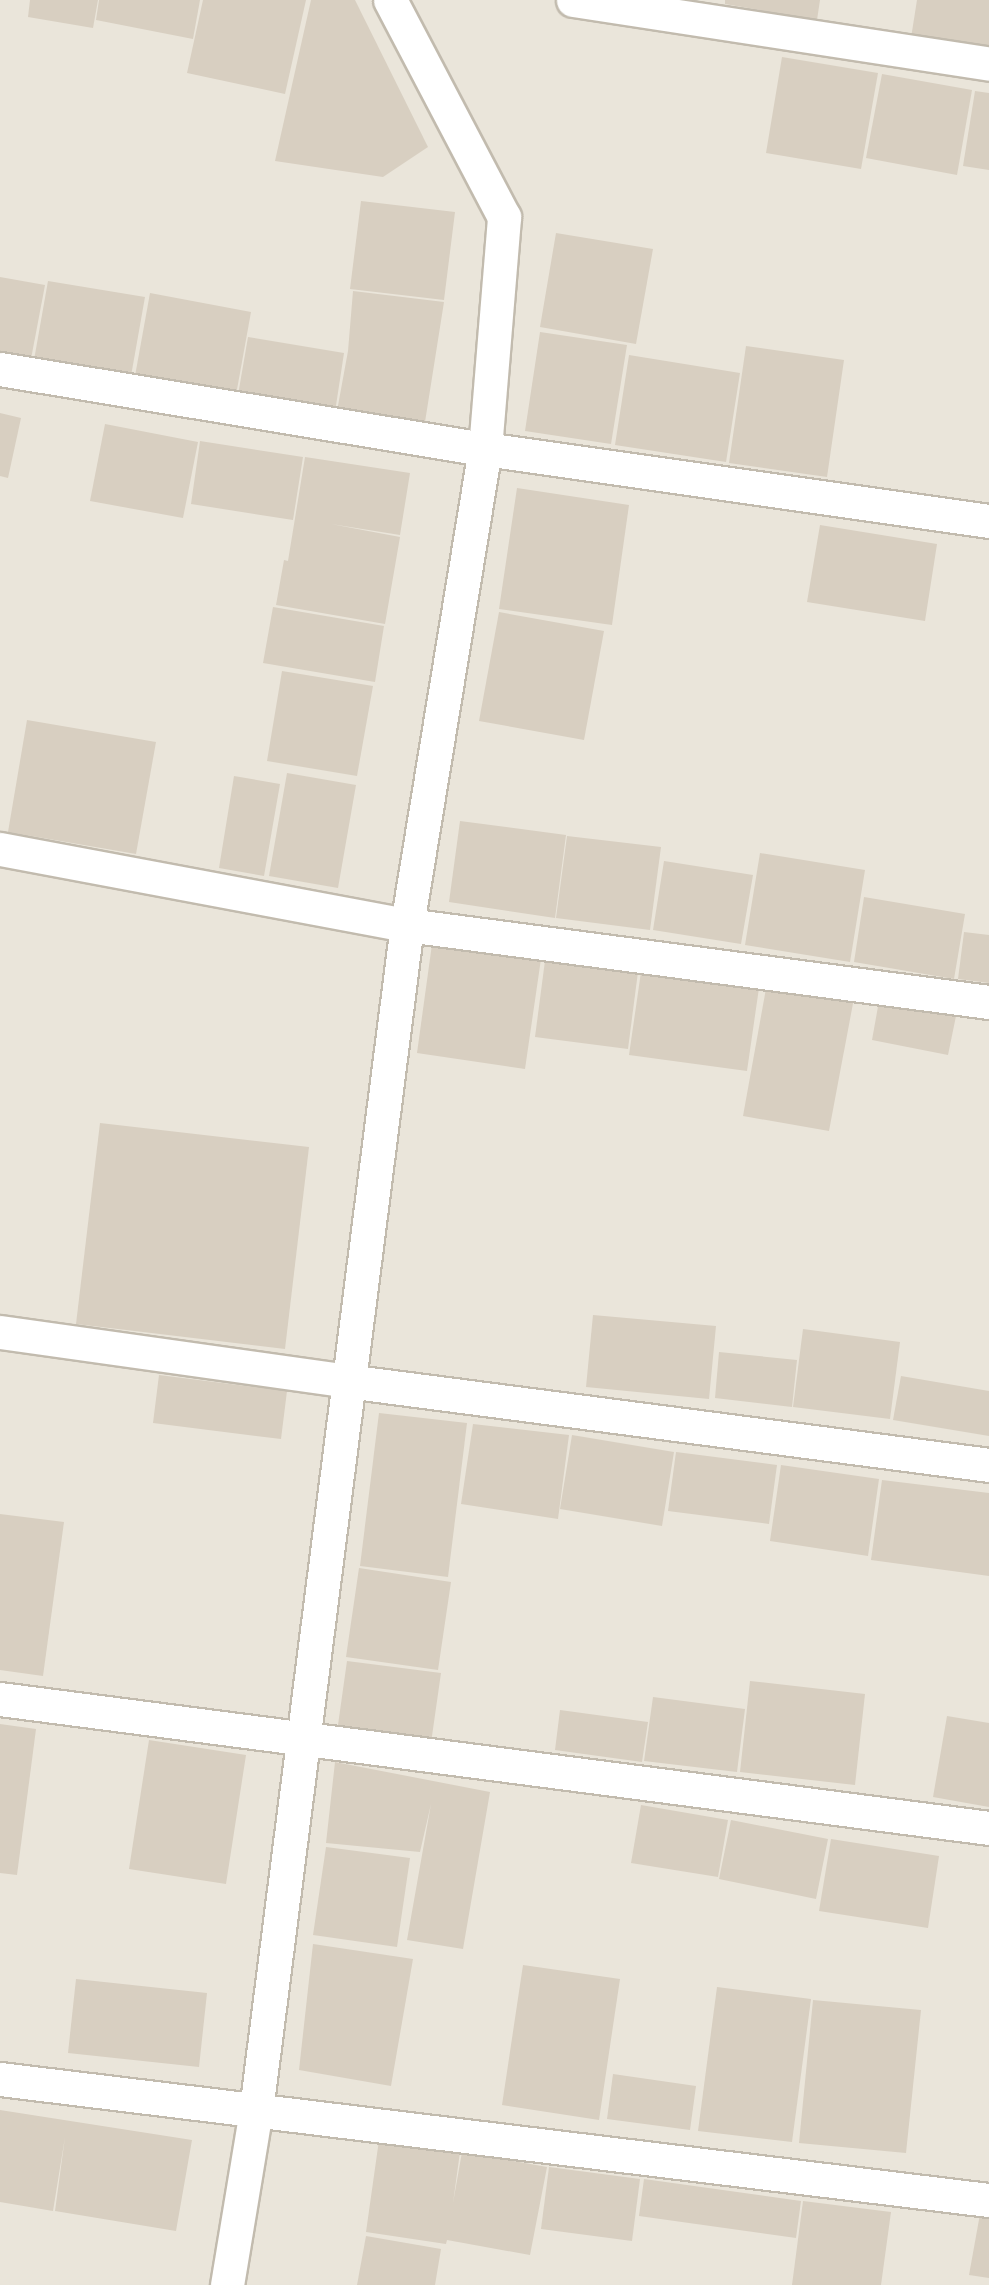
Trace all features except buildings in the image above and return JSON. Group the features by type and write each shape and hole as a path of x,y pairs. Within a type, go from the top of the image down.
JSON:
{"street":[{"path":"227,2285 256,2110 347,1381 407,925 485,449 504,217 390,0"},
{"path":"573,0 989,64"},
{"path":"0,369 485,449 989,521"},
{"path":"0,849 407,925 989,1002"},
{"path":"0,1332 347,1381 989,1465"},
{"path":"0,1699 989,1828"},
{"path":"0,2079 989,2200"}],"shaded area":[{"path":"0,0 989,0 989,2285 0,2285"}]}
